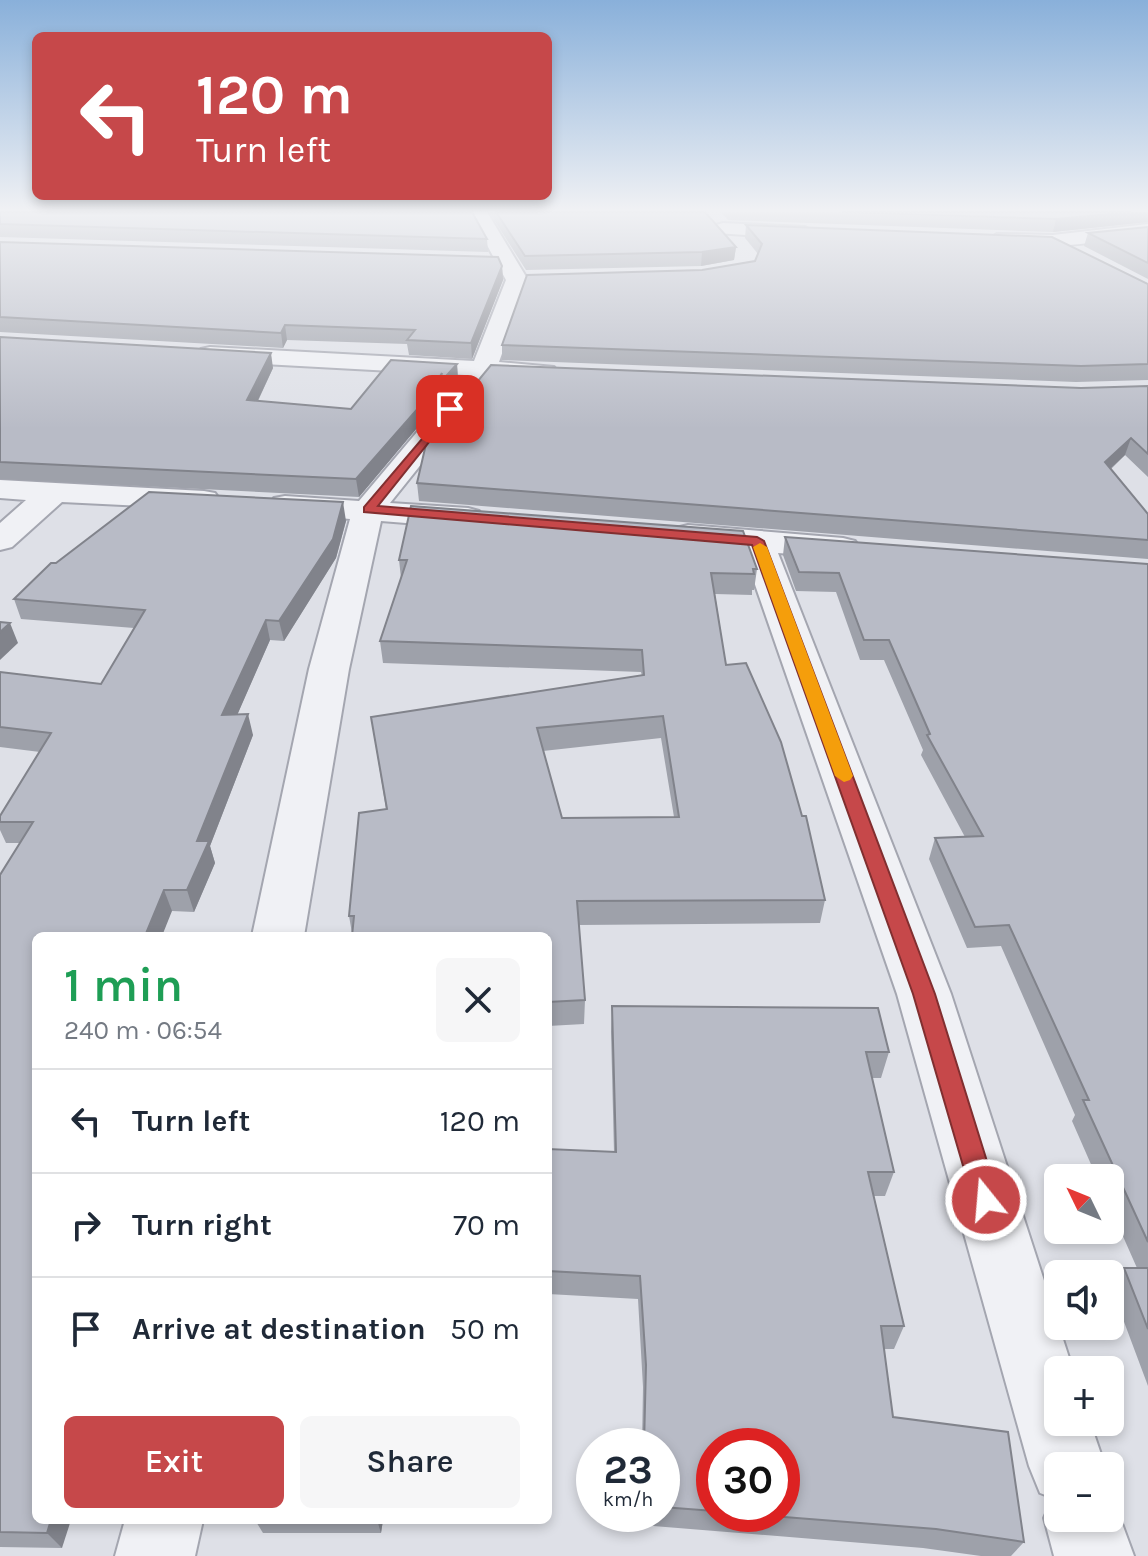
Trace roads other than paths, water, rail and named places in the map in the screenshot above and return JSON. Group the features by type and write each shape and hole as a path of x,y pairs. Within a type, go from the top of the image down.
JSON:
{"street":[{"path":"279,932 329,669 368,510 483,370 507,285"},
{"path":"187,353 577,373"},
{"path":"0,489 493,520"},
{"path":"0,540 55,491"},
{"path":"664,534 867,550"},
{"path":"757,541 924,994 1063,1452"},
{"path":"155,1556 163,1524"},
{"path":"1087,1532 1094,1556"}]}
